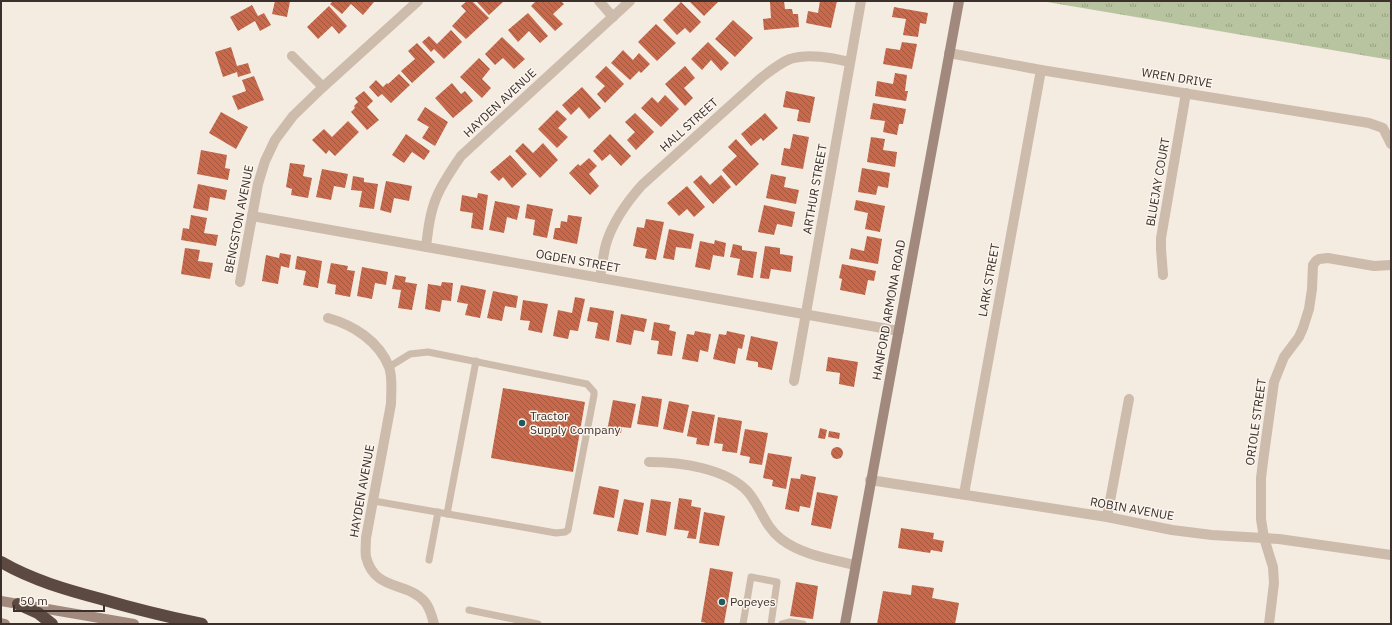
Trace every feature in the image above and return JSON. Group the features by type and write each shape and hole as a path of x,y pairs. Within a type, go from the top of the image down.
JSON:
{"highway":[{"path":"1,562 21,574 76,592 134,608 202,624"},
{"path":"18,604 38,613 52,624"}],"main road":[{"name":"HANFORD ARMONA ROAD","path":"845,624 958,1"},
{"path":"1,601 134,624"},
{"path":"1,623 6,624"}],"street":[{"path":"598,1 613,17"},
{"name":"HAYDEN AVENUE","path":"426,248 431,215 437,197 447,176 461,156 630,1"},
{"name":"ARTHUR STREET","path":"794,380 861,1"},
{"name":"BENGSTON AVENUE","path":"240,282 258,184 264,160 275,140 293,116 415,2"},
{"name":"WREN DRIVE","path":"949,53 1041,70 1369,123 1382,128 1391,144"},
{"path":"292,56 323,87"},
{"name":"HALL STREET","path":"600,278 606,245 616,219 627,202 642,185 761,78 776,67 791,59 811,57 832,58 850,62"},
{"name":"LARK STREET","path":"964,494 1041,70"},
{"name":"BLUEJAY COURT","path":"1163,275 1160,249 1161,238 1186,93"},
{"name":"OGDEN STREET","path":"252,216 899,331"},
{"name":"ORIOLE STREET","path":"1268,624 1272,606 1274,583 1272,567 1264,538 1260,508 1261,478 1274,382 1284,357 1299,337 1303,328 1309,309 1313,266 1319,259 1328,258 1374,266 1391,265"},
{"name":"HAYDEN AVENUE","path":"328,318 346,324 369,338 389,367 391,404 366,544 366,556 372,570 383,582 412,592 424,601 431,612 434,624"},
{"path":"1107,517 1129,399"},
{"path":"649,462 670,462 728,477 748,493 770,529 781,540 797,549 814,555 855,565"},
{"name":"ROBIN AVENUE","path":"870,480 1107,517 1178,531 1212,535 1278,538 1391,553"}],"lane":[{"path":"374,501 556,533 565,532 568,530 593,403 594,392 587,384 428,352 410,354 389,367"},
{"path":"447,514 476,361"},
{"path":"429,560 438,512"},
{"path":"743,624 751,577 777,582 771,624"},
{"path":"468,610 538,624"},
{"path":"782,624 790,622 803,624"}],"green space":[{"path":"1041,1 1391,1 1391,60"}],"building":[{"path":"275,1 290,1 287,17 272,14"},
{"path":"333,1 374,2 363,15 351,4 342,14 330,4"},
{"path":"467,1 472,1 489,18 466,39 452,26 466,11 461,6"},
{"path":"476,1 504,1 489,15"},
{"path":"536,1 561,1 564,4 553,14 563,24 555,31 531,6"},
{"path":"689,1 719,1 704,16"},
{"path":"784,1 785,9 792,9 793,14 798,14 799,27 764,30 763,19 771,18 770,2"},
{"path":"820,1 837,1 831,28 806,23 808,11 818,13"},
{"path":"681,2 701,22 690,33 685,28 677,35 663,20"},
{"path":"252,5 258,16 264,13 271,25 260,31 255,21 238,31 230,17"},
{"path":"329,6 347,26 339,34 332,26 318,39 307,27"},
{"path":"894,7 928,13 926,24 920,23 918,37 903,35 906,19 892,17"},
{"path":"528,13 548,36 540,43 529,31 518,42 508,30"},
{"path":"733,20 753,38 735,57 715,39"},
{"path":"656,24 676,43 657,61 638,42"},
{"path":"451,30 462,42 444,59 434,49 431,52 422,42 429,36 437,44"},
{"path":"502,37 525,59 514,69 503,58 495,65 485,54"},
{"path":"708,42 729,63 721,71 711,60 702,70 691,59"},
{"path":"902,42 917,44 912,69 883,64 886,48 900,50"},
{"path":"417,43 435,62 412,83 401,71 415,59 408,51"},
{"path":"231,47 237,66 248,63 251,73 238,77 237,72 223,77 215,52"},
{"path":"623,50 633,60 639,53 650,64 641,73 639,71 630,80 611,63"},
{"path":"479,58 490,69 482,79 491,88 482,98 460,77"},
{"path":"606,66 624,84 605,103 597,94 605,86 595,77"},
{"path":"685,66 695,78 684,88 693,98 685,106 665,84"},
{"path":"895,73 907,75 905,91 908,91 906,101 875,96 877,81 893,84"},
{"path":"399,74 410,85 391,103 382,94 378,97 369,87 376,80 383,87"},
{"path":"254,76 264,100 238,110 232,96 246,91 242,80"},
{"path":"452,83 461,94 465,91 473,101 453,118 435,98"},
{"path":"582,87 601,108 589,119 579,107 571,115 562,105"},
{"path":"364,91 373,101 367,107 379,120 367,130 351,112 358,102 355,98"},
{"path":"786,91 815,97 810,123 797,121 799,110 783,107"},
{"path":"665,95 679,109 661,127 641,108 652,97 658,103"},
{"path":"873,103 906,109 903,124 899,124 897,135 883,132 885,121 870,119"},
{"path":"425,107 448,122 435,146 422,138 429,127 417,120"},
{"path":"557,110 567,119 558,128 568,137 557,148 538,129"},
{"path":"221,112 248,127 236,149 209,133"},
{"path":"635,113 654,132 636,150 627,140 635,132 625,122"},
{"path":"765,113 778,128 763,141 761,138 751,146 741,134"},
{"path":"348,121 359,132 335,156 329,150 326,154 312,140 324,129 332,137"},
{"path":"406,134 430,151 424,160 412,152 404,163 392,155"},
{"path":"610,134 631,156 621,166 610,154 602,161 593,151"},
{"path":"793,134 809,137 803,169 781,165 784,148 790,149"},
{"path":"871,137 885,139 883,150 897,152 895,167 867,162"},
{"path":"736,139 759,164 736,186 722,170 737,156 728,147"},
{"path":"523,143 533,153 543,143 558,160 540,178 515,151"},
{"path":"201,150 227,155 225,168 230,169 228,180 197,174"},
{"path":"510,155 527,174 512,188 503,177 499,181 490,172"},
{"path":"589,158 597,166 589,174 599,186 590,195 569,173 578,164 580,166"},
{"path":"290,163 305,165 303,176 312,178 308,198 291,195 292,189 286,187"},
{"path":"862,168 890,173 888,188 878,186 876,195 858,192"},
{"path":"322,169 348,174 345,188 334,186 331,200 316,197"},
{"path":"771,174 786,177 784,187 799,190 796,204 766,198"},
{"path":"701,175 710,185 721,175 731,187 713,204 693,182"},
{"path":"353,176 364,178 364,182 378,184 374,209 359,207 362,191 351,190"},
{"path":"386,181 412,186 409,201 394,198 391,213 380,210"},
{"path":"198,184 227,190 225,200 210,197 208,211 193,208"},
{"path":"687,186 705,207 694,217 687,209 679,216 667,203"},
{"path":"478,193 488,195 483,230 471,228 473,213 460,211 462,195 477,198"},
{"path":"856,200 885,206 880,232 865,229 868,213 854,210"},
{"path":"495,201 520,206 517,220 507,217 504,233 489,230"},
{"path":"527,204 553,209 547,238 533,235 535,220 525,218"},
{"path":"764,205 795,212 792,227 777,224 774,235 758,232"},
{"path":"191,215 207,218 204,233 218,235 216,246 181,240 183,228 189,229"},
{"path":"568,215 582,217 577,244 553,239 555,228 560,228 561,221 567,222"},
{"path":"646,219 664,222 656,260 645,258 647,249 633,246 637,227 644,228"},
{"path":"669,229 694,234 691,249 676,247 674,260 663,258"},
{"path":"867,236 882,239 878,264 849,259 851,248 864,251"},
{"path":"715,240 726,243 724,257 713,255 710,270 695,267 700,241 714,244"},
{"path":"733,244 742,246 742,250 757,252 753,278 737,275 740,259 730,257"},
{"path":"765,246 780,248 780,254 793,256 791,272 771,269 769,279 760,278"},
{"path":"185,248 200,250 198,261 213,263 210,279 181,274"},
{"path":"280,253 291,255 289,268 281,266 278,284 262,281 266,255 279,258"},
{"path":"297,256 322,261 318,288 303,285 306,271 295,269"},
{"path":"331,263 348,266 347,270 355,271 350,297 335,294 336,285 327,283"},
{"path":"842,264 876,271 874,281 868,280 865,295 840,290 842,279 839,278"},
{"path":"362,267 388,272 386,285 375,283 372,299 357,296"},
{"path":"395,275 406,277 405,282 417,284 412,310 398,308 401,290 392,289"},
{"path":"442,282 453,283 451,301 442,300 440,312 425,309 428,284 441,286"},
{"path":"461,285 486,290 480,318 465,315 468,304 457,302"},
{"path":"493,291 518,296 516,308 505,306 502,321 487,318"},
{"path":"575,297 585,299 578,331 570,330 568,339 553,336 558,310 572,313"},
{"path":"523,300 548,304 542,333 528,330 530,321 520,320"},
{"path":"590,307 614,311 609,341 595,338 598,323 587,321"},
{"path":"621,314 647,319 644,332 634,330 631,345 616,342"},
{"path":"654,322 670,325 669,330 676,332 672,356 657,354 659,341 651,340"},
{"path":"695,331 711,334 708,352 700,350 698,362 682,359 687,334 694,335"},
{"path":"727,331 745,335 742,349 738,348 735,364 713,359 719,334 726,335"},
{"path":"751,336 778,342 772,370 758,367 758,362 746,360"},
{"path":"828,357 858,362 854,387 839,384 840,373 826,371"},
{"path":"503,388 585,402 573,472 491,458"},
{"path":"642,396 662,399 658,427 637,424"},
{"path":"613,400 636,404 631,428 622,427 621,433 607,431"},
{"path":"669,401 689,405 683,433 663,429"},
{"path":"692,411 715,415 709,446 696,444 697,438 687,436"},
{"path":"718,417 742,421 737,453 722,451 723,444 714,443"},
{"path":"820,428 827,430 825,439 818,438"},
{"path":"745,429 768,433 762,465 749,463 750,457 740,455"},
{"path":"829,431 840,433 839,439 828,437"},
{"path":"835,447 839,447 843,453 839,459 835,459 831,455 831,451"},
{"path":"768,453 792,457 786,489 772,486 773,480 763,478"},
{"path":"801,474 816,477 810,508 800,506 799,512 785,509 791,478 800,479"},
{"path":"599,486 619,490 614,518 593,514"},
{"path":"817,492 838,496 831,529 811,525"},
{"path":"679,498 692,500 691,506 701,508 696,539 687,538 689,531 674,529"},
{"path":"624,499 644,503 638,535 617,531"},
{"path":"651,499 671,502 666,536 646,532"},
{"path":"704,512 725,516 719,546 699,543"},
{"path":"901,528 934,533 933,539 944,541 942,552 931,550 930,553 898,548"},
{"path":"710,568 733,572 724,624 701,622"},
{"path":"796,582 818,586 813,619 790,616"},
{"path":"912,585 934,588 932,598 959,603 955,624 877,624 883,591 911,595"}],"place":[{"name":"Tractor Supply Company","path":"522,423"},
{"name":"Popeyes","path":"722,602"}]}
